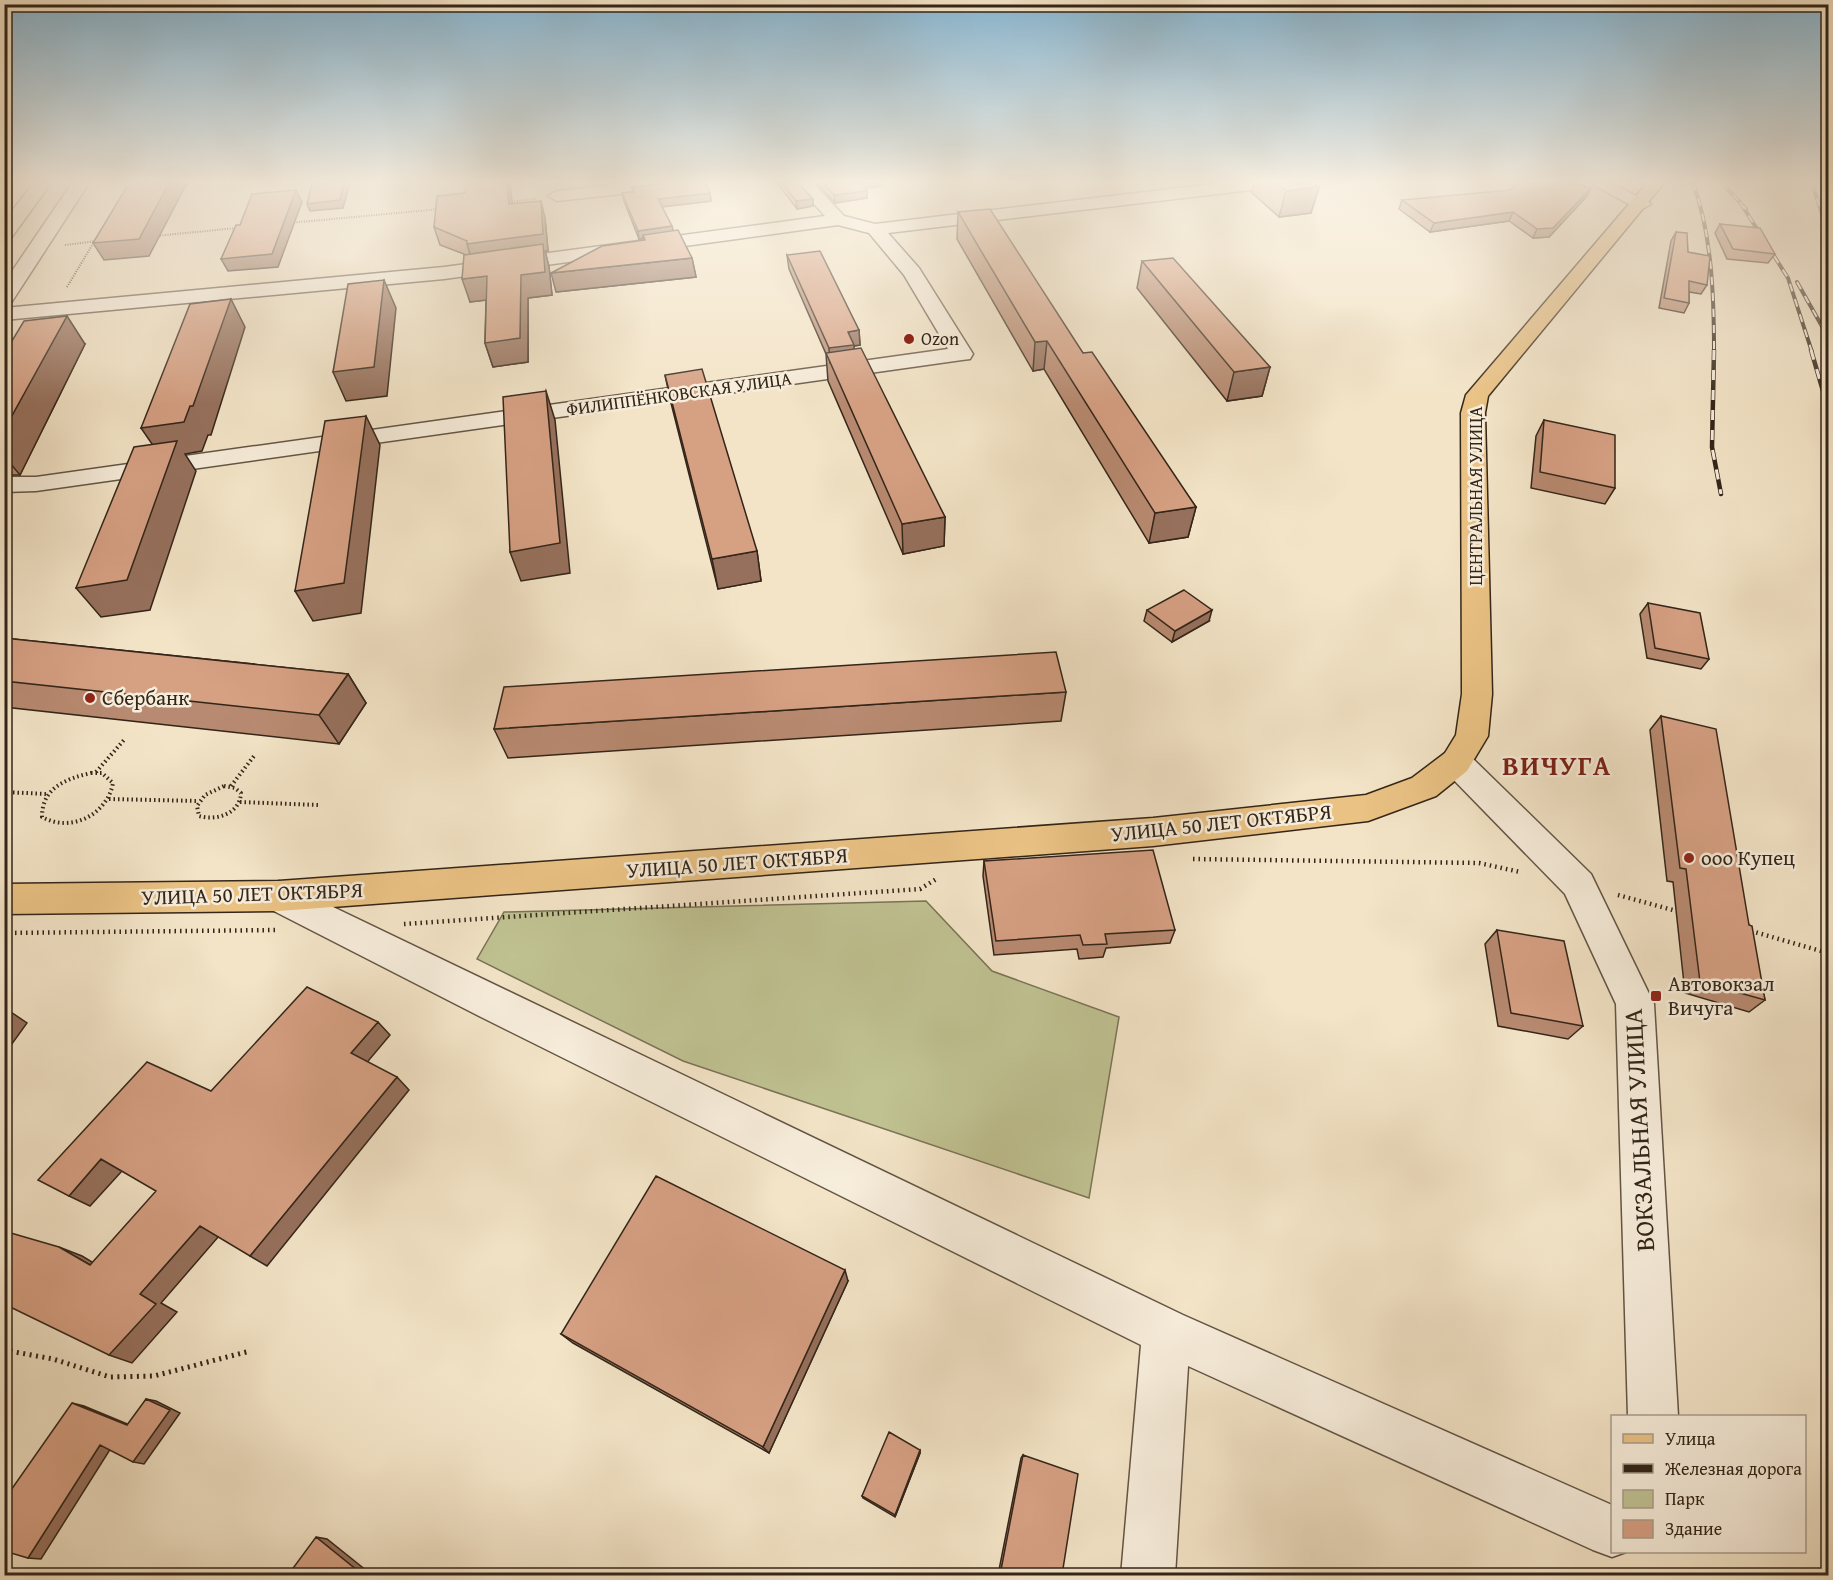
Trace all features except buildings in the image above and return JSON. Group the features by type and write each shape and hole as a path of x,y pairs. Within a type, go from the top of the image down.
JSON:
{"main road":[{"name":"ЦЕНТРАЛЬНАЯ УЛИЦА","path":"1456,762 1472,736 1476,693 1473,413 1477,394 1596,257"},
{"name":"УЛИЦА 50 ЛЕТ ОКТЯБРЯ","path":"4,899 281,913 1142,833 1368,808 1424,788 1456,762"}],"street":[{"path":"4,299 32,257"},
{"path":"4,314 444,273 565,257"},
{"name":"ФИЛИППЁНКОВСКАЯ УЛИЦА","path":"4,486 48,482 962,354 912,272 899,257"},
{"name":"ВОКЗАЛЬНАЯ УЛИЦА","path":"1456,762 1578,884 1635,1004 1653,1415"},
{"path":"281,913 493,1004 1166,1332 1611,1531"},
{"path":"1148,1575 1166,1332"}],"path":[{"path":"96,773 124,740"},
{"path":"231,786 241,792 240,802 224,816 210,819 203,818 196,812 198,801 209,792 231,786 254,756"},
{"path":"96,773 109,777 113,783 109,799 101,807 80,820 57,824 48,822 40,810 47,794 67,780 96,773"},
{"path":"4,792 47,794"},
{"path":"109,799 198,801"},
{"path":"240,802 318,805"},
{"path":"1185,858 1479,863 1523,872"},
{"path":"402,924 920,889 940,878"},
{"path":"1578,884 1692,915"},
{"path":"4,933 281,913"},
{"path":"1749,931 1828,953"},
{"path":"4,1350 53,1359 110,1377 154,1376 250,1352"}],"green space":[{"path":"926,901 992,971 1119,1017 1089,1198 683,1061 477,959 504,912"}],"railway":[{"path":"1710,257 1714,351"},
{"path":"1775,257 1788,278 1812,352"},
{"path":"1797,282 1828,337"},
{"path":"1811,350 1828,408"},
{"path":"1714,351 1712,447 1721,494"}],"place":[{"name":"Ozon","path":"909,339"},
{"name":"Сбербанк","path":"90,698"},
{"name":"ооо Купец","path":"1689,858"},
{"name":"Автовокзал Вичуга","path":"1656,996"}],"district":[{"name":"ВИЧУГА","path":"1557,766"}]}
